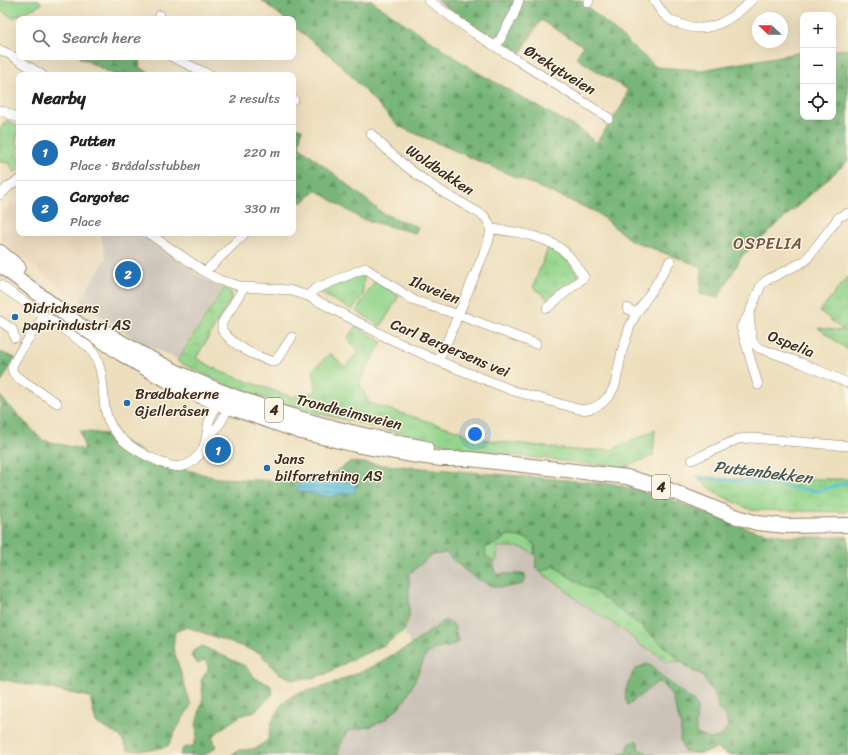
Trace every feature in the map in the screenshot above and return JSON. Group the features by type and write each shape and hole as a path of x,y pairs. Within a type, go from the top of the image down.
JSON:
{"highway":[{"name":"Trondheimsveien","path":"0,252 66,305 127,345 180,374 224,401"},
{"name":"Trondheimsveien","path":"0,265 61,312 120,353 157,375 191,392 382,439 444,451 470,459 627,478 667,489 731,515 757,523 786,526 848,525"}],"street":[{"name":"Ørekytveien","path":"428,0 455,21 609,118"},
{"path":"496,47 514,14 519,0"},
{"path":"654,0 663,14 671,20 688,27 698,29 708,28 724,21 738,13 752,0"},
{"path":"0,50 16,58"},
{"path":"18,60 37,72"},
{"path":"178,60 204,72"},
{"path":"0,110 16,117"},
{"name":"Woldbakken","path":"371,134 406,167 441,192 484,216 491,229"},
{"path":"1,192 16,182"},
{"name":"Ospelia","path":"848,213 839,217 805,261 767,280 761,285 749,314 752,342 759,348 801,363 848,383"},
{"path":"438,361 459,315 488,244 491,229 516,232 549,242 559,247 568,255 584,277 547,308"},
{"name":"Carl Bergersens vei","path":"152,236 219,280 244,287 289,290 308,296 388,338 438,361 514,391 582,410 593,408 602,403 610,395 615,385 626,337 636,314 670,261"},
{"path":"205,272 242,236"},
{"name":"Ilaveien","path":"308,296 315,289 365,268 403,294 415,300 536,344"},
{"path":"0,285 89,347 100,367 105,409 108,418 120,437 132,448 164,464 178,467 189,464 196,459 204,448 207,439 208,426 224,401"},
{"path":"244,287 222,324 222,330 225,334 232,341 261,358 275,362 292,337"},
{"path":"627,308 636,314"},
{"path":"749,314 741,327 758,385"},
{"path":"44,316 16,359 12,370 16,377 57,403"},
{"path":"0,321 12,329 15,338"},
{"path":"692,460 738,439 751,438 848,446"}],"shaded area":[{"path":"12,202 16,203 16,236 96,236 104,257 78,301 0,240 0,223 3,214"},
{"path":"101,236 143,236 203,278 223,287 177,359 139,342 79,301 106,258"},
{"path":"497,547 531,550 534,555 536,568 560,585 581,603 626,632 641,646 652,650 666,662 681,661 692,671 701,674 717,699 718,709 725,715 728,726 722,736 710,739 697,734 695,726 698,715 653,667 629,705 659,681 671,694 681,725 680,740 684,751 692,755 338,755 342,741 348,731 372,726 404,702 426,655 434,649 448,647 445,620 411,645 404,631 409,617 409,574 432,555 446,553 486,584 524,574 494,574 494,562 497,559"}],"green space":[{"path":"0,0 39,0 42,4 13,18 0,10"},
{"path":"261,0 372,0 475,71 582,131 596,143 623,104 628,90 576,58 583,46 541,20 519,55 436,0 580,0 656,67 702,70 800,53 800,120 836,120 836,50 848,49 848,161 742,256 718,298 700,294 702,267 630,240 596,212 398,126 338,62 296,28 296,16 281,16"},
{"path":"85,60 141,60 139,67 148,72 108,72"},
{"path":"7,120 16,125 16,172 13,172 10,163 0,162 0,129"},
{"path":"296,128 302,129 299,146 384,214 418,227 415,233 361,219 316,190 302,203 296,199"},
{"path":"549,245 564,256 579,277 549,300 533,287"},
{"path":"364,273 363,295 352,310 317,291"},
{"path":"848,276 848,323 843,330 820,311"},
{"path":"375,281 399,296 381,326 356,311"},
{"path":"224,288 231,292 232,298 196,358 221,372 291,397 316,392 313,370 330,353 345,367 359,351 347,338 357,326 382,342 359,382 369,403 459,431 472,438 572,450 611,450 655,430 653,456 622,468 469,450 317,413 241,392 177,361"},
{"path":"848,327 848,350 818,328 844,331"},
{"path":"0,352 15,358 0,384"},
{"path":"0,396 42,440 85,450 80,431 113,435 158,462 217,478 319,483 350,462 614,484 669,499 752,530 792,537 848,537 848,755 729,755 716,748 708,752 700,753 684,751 680,740 681,725 671,694 659,681 628,705 625,696 626,691 635,669 647,664 653,667 661,676 697,705 697,734 710,739 722,736 728,726 725,715 718,709 717,699 701,674 692,671 641,626 594,591 574,580 554,566 540,572 536,568 535,546 528,539 508,535 496,544 486,547 485,555 494,562 495,574 524,574 526,579 523,584 501,587 486,584 471,575 446,553 432,555 409,574 409,617 404,631 384,645 351,660 326,674 307,679 292,679 278,673 260,653 187,627 175,632 173,648 191,705 168,746 152,750 128,750 120,736 96,723 90,697 0,679"},
{"path":"698,479 848,479 848,512 751,510 720,495"},
{"path":"508,535 528,539 535,546 534,555 522,548 497,547 497,560 494,562 485,555 486,547 496,544"},
{"path":"554,566 574,580 594,591 641,626 681,661 666,662 652,650 641,646 626,632 581,603 560,585 540,572"},
{"path":"445,620 454,625 458,642 448,647 434,649 426,655 404,702 385,720 372,726 348,731 342,741 338,755 231,755 239,750 255,749 268,740 272,721 284,702 295,694 326,686 365,670 411,645"},
{"path":"202,646 245,666 255,678 270,685 273,694 255,711 240,716 221,729 213,737 216,747 205,755 180,755 183,748 193,746 197,736 196,726 203,697 201,680 208,670 208,664 205,660 198,664 191,656 194,650"},
{"path":"636,740 638,742 638,749 655,755 618,755 626,752 629,745"}],"water":[{"path":"334,477 356,482 355,492 329,497 296,491 300,482"}],"waterway":[{"name":"Puttenbekken","path":"697,476 818,491 848,482"}],"place":[{"name":"Cargotec","path":"128,274"},
{"name":"Didrichsens papirindustri AS","path":"15,317"},
{"name":"Brødbakerne Gjelleråsen","path":"127,403"},
{"name":"Putten","path":"218,450"},
{"name":"Jans bilforretning AS","path":"267,468"}],"district":[{"name":"OSPELIA","path":"768,243"}]}
